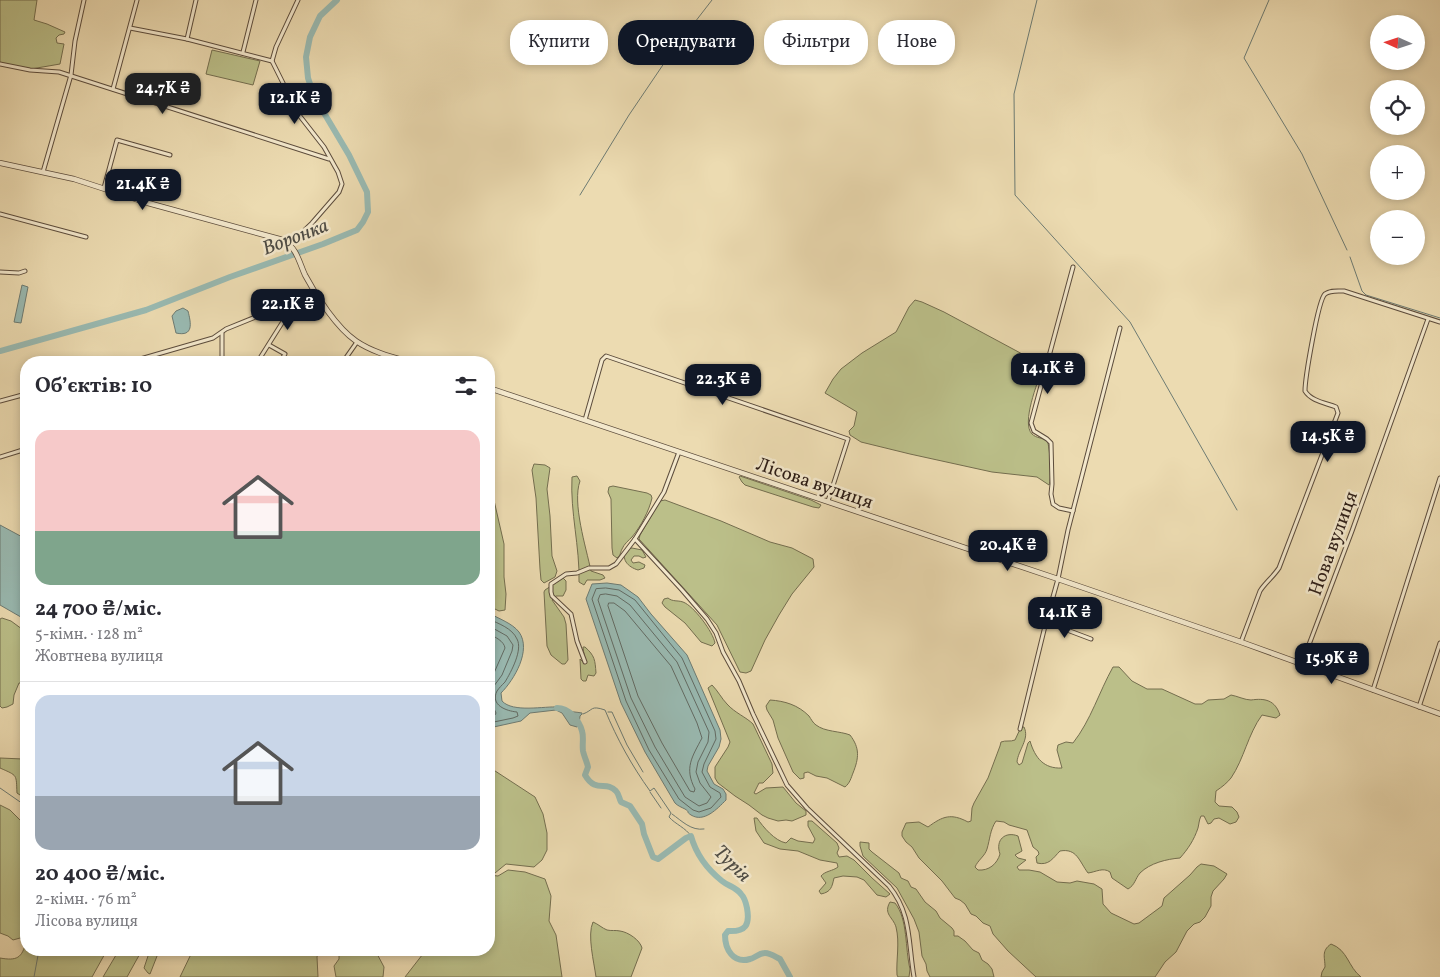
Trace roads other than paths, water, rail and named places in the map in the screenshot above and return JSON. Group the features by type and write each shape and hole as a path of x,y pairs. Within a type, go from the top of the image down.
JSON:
{"street":[{"path":"43,172 71,75 75,41 84,0"},
{"path":"113,89 137,0"},
{"path":"187,40 196,0"},
{"path":"243,52 256,0"},
{"path":"290,244 312,223 341,189 342,184 338,172 318,138 299,115 272,60 298,0"},
{"path":"130,28 272,60"},
{"path":"0,64 71,75 329,159"},
{"path":"104,188 117,140 170,155"},
{"path":"0,163 104,188 148,203 283,240 290,244 314,291 344,330 357,342 389,356"},
{"path":"0,214 86,237"},
{"path":"1073,268 1031,423 1036,434 1046,438 1050,443 1051,494 1053,504 1059,508 1073,511"},
{"path":"0,272 19,273 25,271"},
{"path":"1241,642 1260,591 1279,568 1338,412 1336,407 1307,395 1305,387 1321,299 1325,294 1334,290 1344,291 1440,322"},
{"path":"261,356 282,323 314,291"},
{"path":"151,356 213,338 226,329 307,296"},
{"name":"Нова вулиця","path":"1302,663 1352,531 1428,318"},
{"path":"1020,728 1120,328"},
{"path":"222,333 222,356"},
{"path":"347,356 357,342"},
{"path":"269,345 285,354 284,356"},
{"path":"585,420 602,360 606,356 848,439 828,502"},
{"name":"Лісова вулиця","path":"495,390 1035,571 1302,663 1440,714"},
{"path":"0,401 20,396"},
{"path":"0,457 20,451"},
{"path":"584,662 576,641 571,614 552,596 550,592 551,584 566,574 577,573 589,568 612,567 616,564 635,539 664,492 679,452"},
{"path":"1373,690 1440,478"},
{"path":"635,539 694,605 716,633 723,652 739,681 788,785 804,806 889,886 897,896 903,908 907,924 914,977"},
{"path":"1046,622 1091,639"},
{"path":"1419,707 1440,643"}],"water":[{"path":"22,285 28,287 21,323 14,322"},
{"path":"183,308 188,311 190,328 186,333 182,334 176,333 172,316 176,311"},
{"path":"0,525 20,536 20,617 0,605"},
{"path":"607,583 621,585 638,597 687,655 720,730 721,739 719,747 707,771 714,784 723,789 726,794 726,800 710,814 696,817 675,803 645,752 621,703 586,599 592,584"},
{"path":"495,616 513,626 519,632 524,647 516,673 501,693 502,701 513,707 559,707 582,713 577,727 570,725 562,713 556,710 530,713 521,721 495,727"}],"waterway":[{"name":"Воронка","path":"0,351 146,310 357,230 368,212 367,192 349,155 314,96 308,78 306,57 310,37 320,16 337,0"},
{"path":"580,195 629,115 671,53 712,0"},
{"path":"1037,0 1014,94 1015,195 1130,322 1237,510"},
{"path":"1269,0 1244,58 1302,154 1347,250"},
{"path":"1350,257 1362,291 1366,295 1440,318"},
{"name":"Турія","path":"557,708 569,712 581,727 583,751 588,767 585,775 589,781 597,786 612,788 617,792 621,802 630,806 642,824 653,857 658,859 691,836 699,855 707,866 722,881 737,890 742,896 747,908 748,919 743,929 728,931 725,935 728,950 731,954 744,960 763,953 771,954 780,959 790,977"},
{"path":"583,714 594,708 605,710 620,742 643,782 650,791 654,788 671,813 669,817 691,836"},
{"path":"608,712 612,712 627,745 643,772"},
{"path":"0,788 20,802"},
{"path":"650,792 661,808"},
{"path":"672,814 691,827 704,829"},
{"path":"34,977 38,956"}]}
